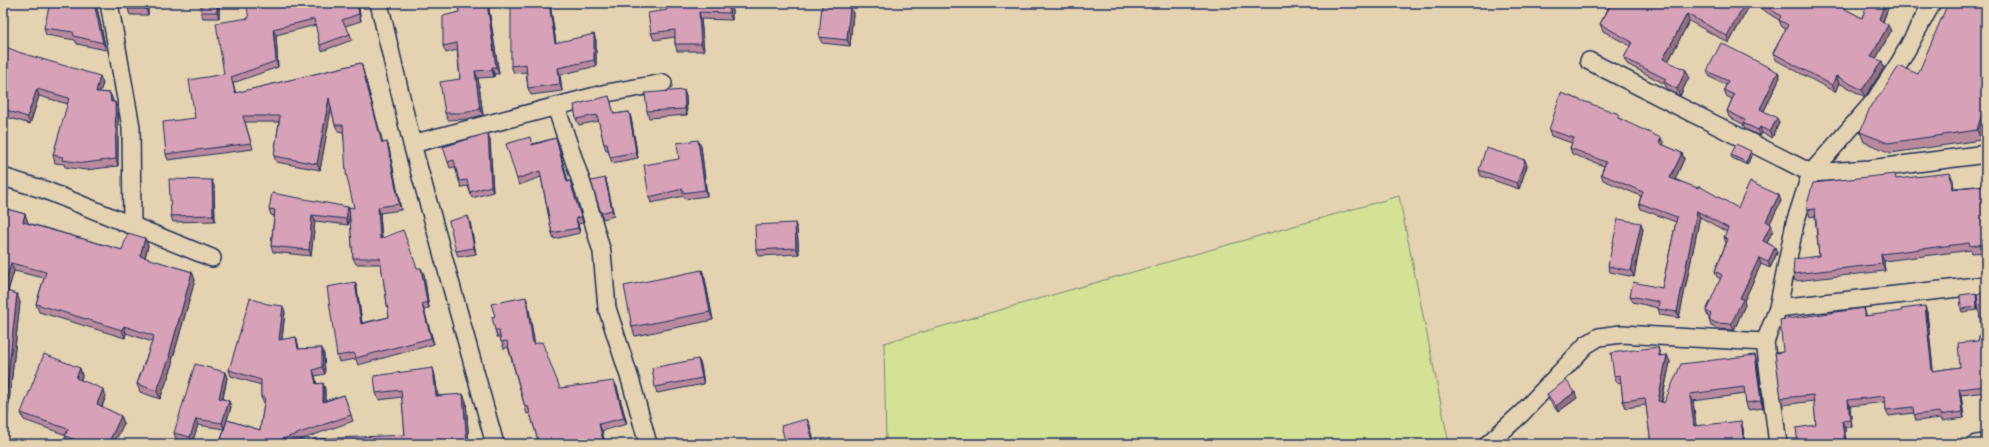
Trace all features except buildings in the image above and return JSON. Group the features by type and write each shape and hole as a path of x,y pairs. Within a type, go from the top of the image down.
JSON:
{"street":[{"path":"109,3 131,128 132,225"},
{"path":"379,3 412,144 495,444"},
{"path":"1778,444 1765,342 1778,308 1795,223 1811,173 1876,99 1900,62 1932,3"},
{"path":"1589,61 1811,173 1870,169 1986,154"},
{"path":"412,144 607,93 663,83"},
{"path":"556,107 584,190 602,252 607,308 631,382 648,444"},
{"path":"3,177 45,190 212,258"},
{"path":"1778,308 1986,285"},
{"path":"1488,444 1522,413 1586,344 1599,337 1621,334 1765,342"},
{"path":"1976,444 1986,443"}],"green space":[{"path":"1399,196 1449,444 886,444 884,343"}]}
